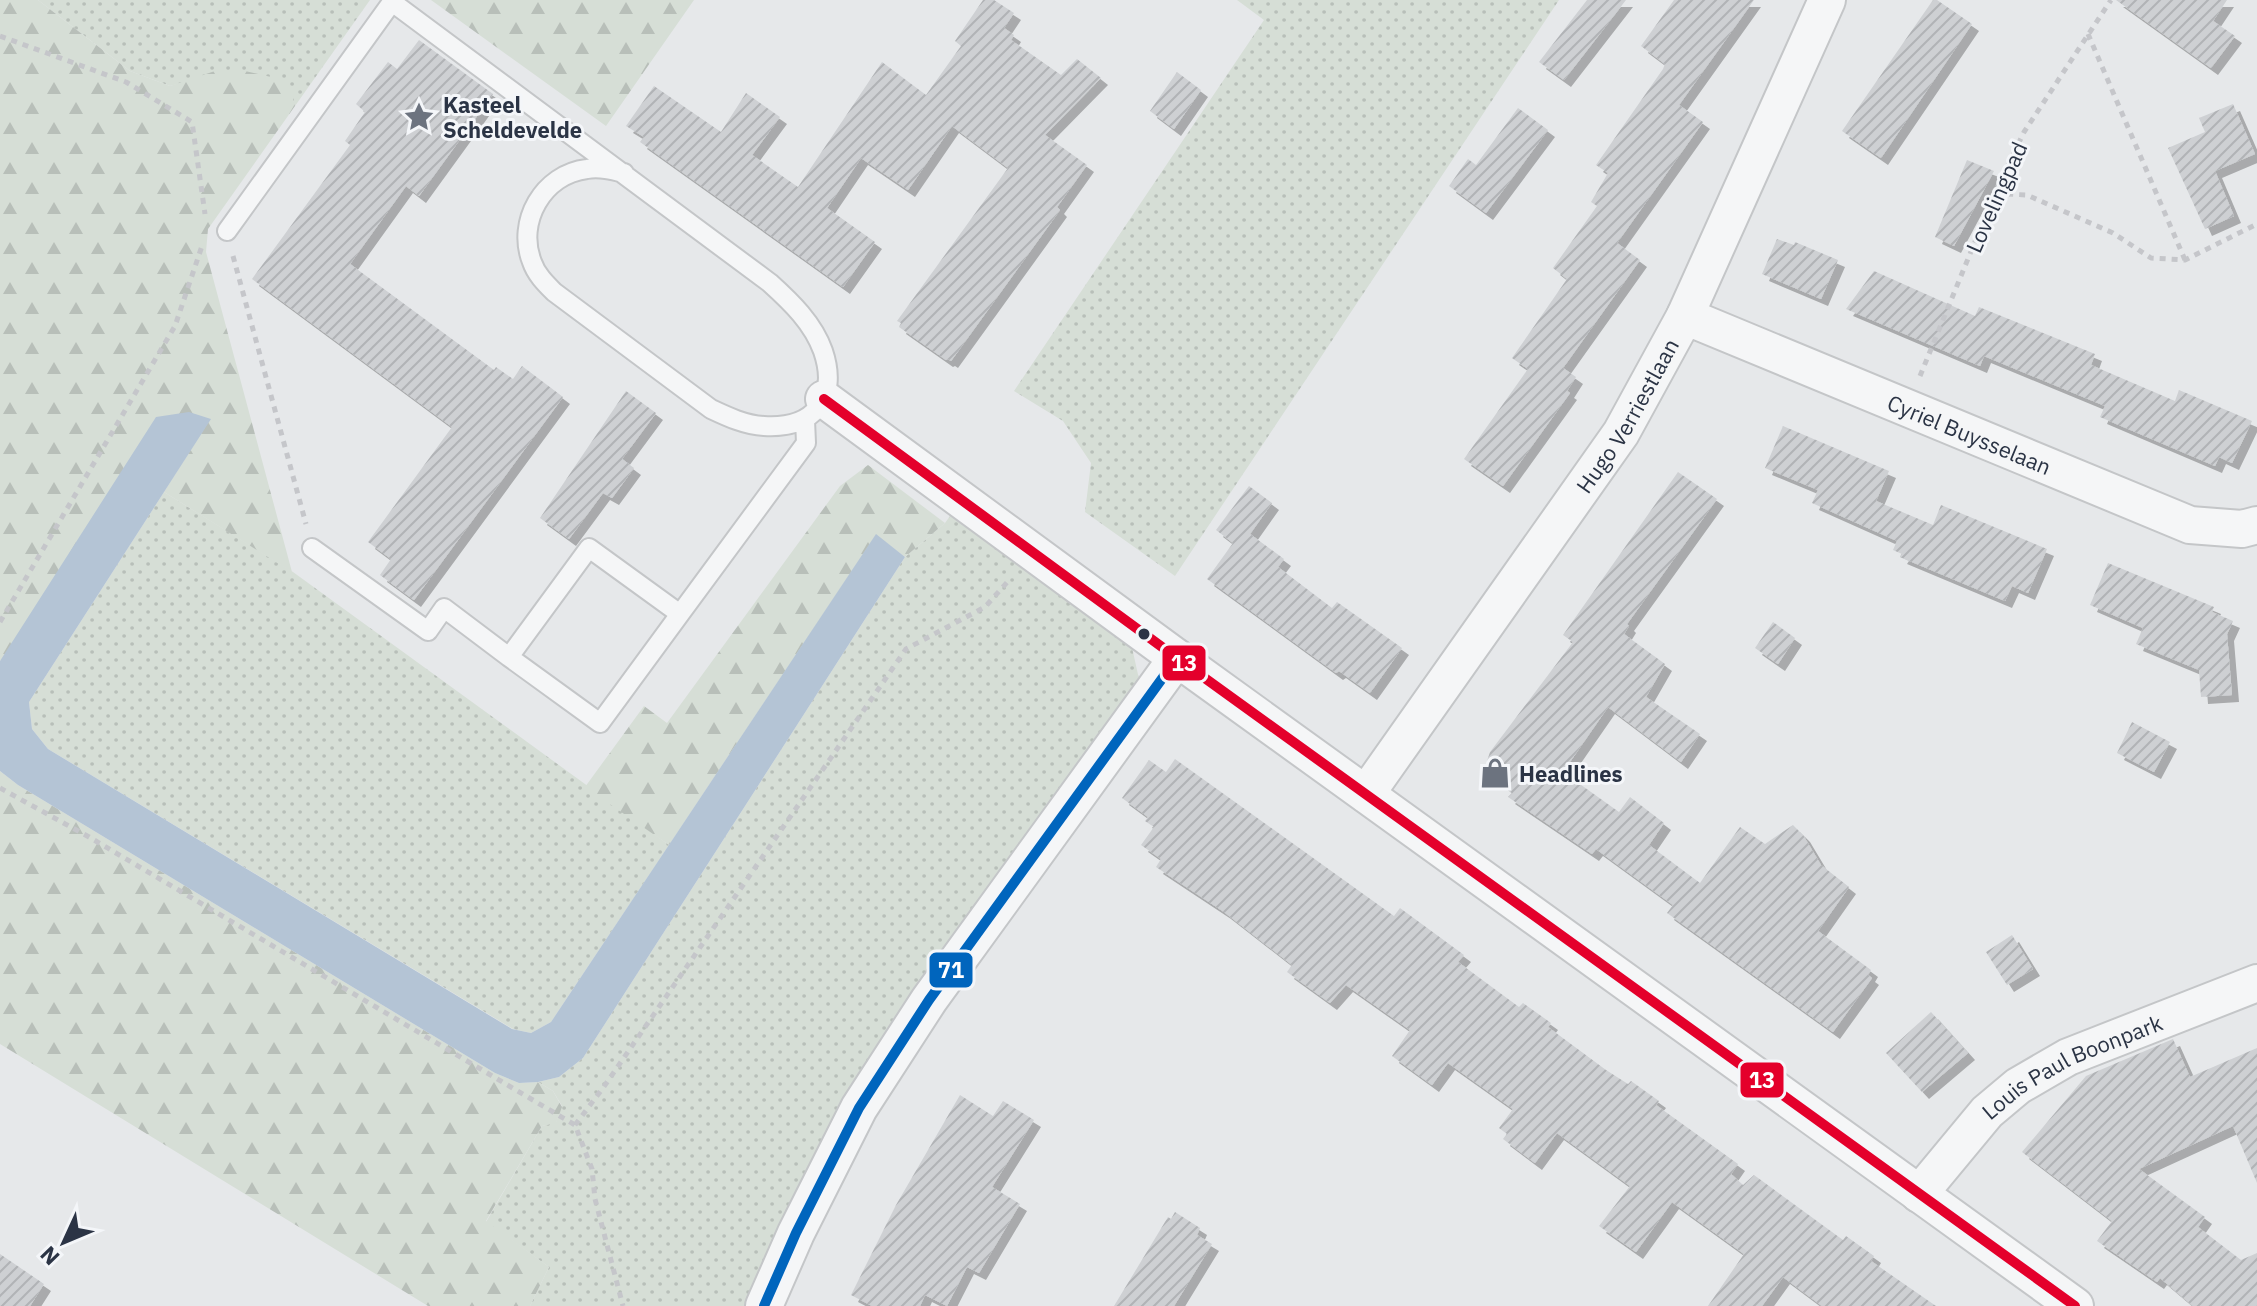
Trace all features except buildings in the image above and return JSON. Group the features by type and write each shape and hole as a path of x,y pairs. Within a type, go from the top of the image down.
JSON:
{"street":[{"name":"Hugo Verriestlaan","path":"1366,794 1621,433 1685,316 1827,0"},
{"name":"Cyriel Buysselaan","path":"1685,316 2190,525 2242,529 2257,525"},
{"path":"814,410 1032,553 2075,1306"},
{"path":"764,1306 796,1233 859,1108 929,1000 1177,658"},
{"name":"Louis Paul Boonpark","path":"1919,1194 1987,1112 2018,1086 2068,1057 2257,983"}],"lane":[{"path":"227,231 392,2 770,283 810,325 822,349 828,371 827,391 814,410 806,443 600,723 444,608 428,631 312,548"},
{"path":"624,173 586,169 569,174 541,196 532,211 527,229 532,264 541,279 590,320 711,409 737,421 763,426 786,426 814,410"},
{"path":"509,657 589,548 680,614"}],"path":[{"name":"Lovelingpad","path":"1907,407 1997,188 2024,132 2111,0"},
{"path":"2088,34 2185,260"},
{"path":"0,36 126,82 192,122 208,229 175,326 0,622"},
{"path":"1997,188 2006,194 2027,195 2113,233 2151,258 2185,260 2257,224"},
{"path":"227,231 312,548"},
{"path":"575,1125 906,649 985,607 1032,553"},
{"path":"0,788 89,837 575,1125 592,1169 595,1199 623,1306"}],"green space":[{"path":"0,0 38,0 130,71 170,86 218,70 245,71 271,77 290,88 295,106 208,229 206,252 292,572 164,492 210,419 0,661"},
{"path":"38,0 370,0 295,106 289,88 193,80 170,86 130,71"},
{"path":"431,0 694,0 606,126"},
{"path":"1237,0 1559,0 1175,576 1085,512 1091,463 1063,421 1014,391 1264,20"},
{"path":"868,465 945,523 905,557 876,535 669,845 585,787 644,706 667,723 840,486"},
{"path":"164,492 293,572 669,845 551,1022 531,1033 513,1029 48,749 32,729 29,702"},
{"path":"953,512 1131,643 1139,679 891,1026 834,1117 765,1259 746,1306 530,1306 549,1267 486,1222 542,1126 556,1122 562,1106 553,1091 538,1082 559,1077 583,1058 905,557 945,523"},
{"path":"0,771 18,785 495,1073 519,1083 538,1082 553,1091 562,1107 556,1123 542,1126 486,1221 549,1267 530,1306 428,1306 0,1044"}],"water":[{"path":"189,412 211,419 29,702 32,729 48,749 512,1029 531,1033 551,1022 876,534 905,557 583,1058 559,1077 519,1083 495,1073 18,785 0,771 0,661 156,417"}],"transit line":[{"name":"13","path":"824,399 1177,658 2075,1306"},
{"name":"71","path":"764,1306 796,1233 859,1108 929,1000 1177,658"}],"place":[{"name":"Kasteel Scheldevelde","path":"419,117"},
{"name":"Headlines","path":"1495,773"}]}
